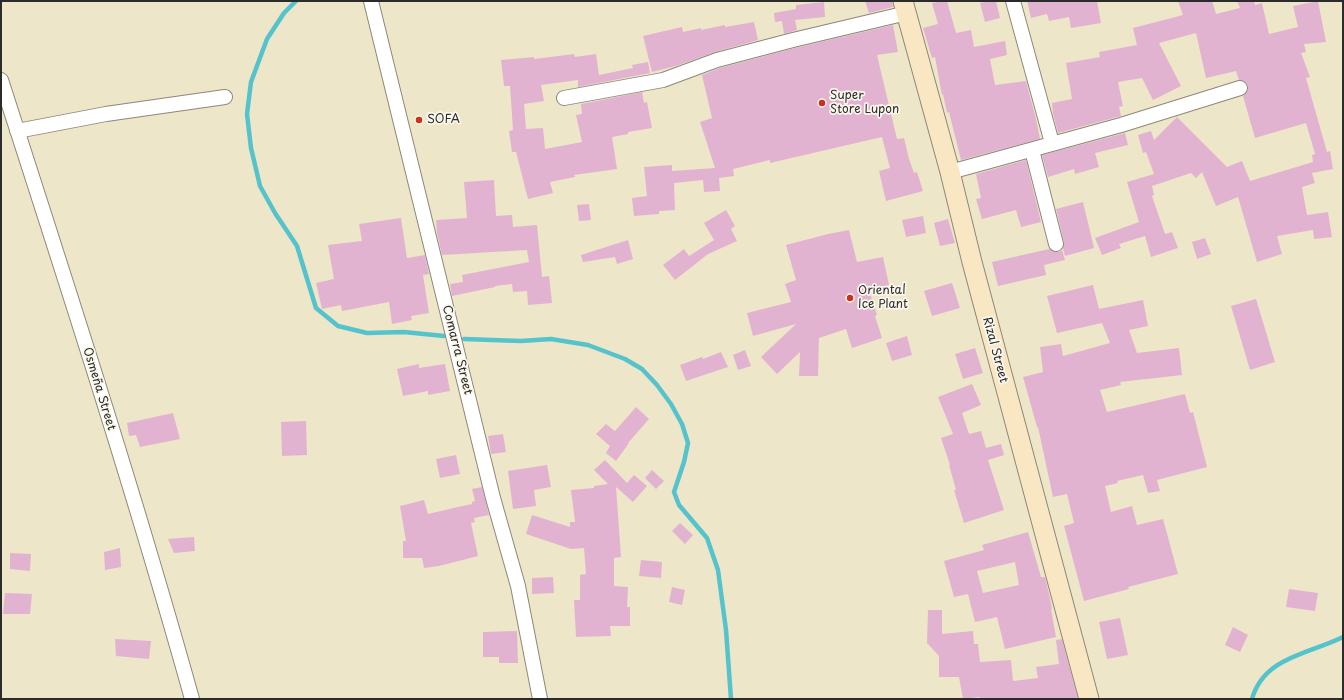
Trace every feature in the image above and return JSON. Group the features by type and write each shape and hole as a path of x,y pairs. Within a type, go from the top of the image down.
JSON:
{"street":[{"name":"Comarra Street","path":"371,1 493,498 518,586 540,699"},
{"path":"1013,1 1052,143"},
{"path":"564,98 663,80 717,60 793,40 905,7"},
{"name":"Rizal Street","path":"905,7 1089,699"},
{"name":"Osmeña Street","path":"1,80 117,446 192,699"},
{"path":"950,172 1121,125 1240,88"},
{"path":"18,131 106,114 225,98"},
{"path":"1032,150 1056,244"}],"building":[{"path":"865,1 892,1 893,7 869,13"},
{"path":"947,1 956,33 971,30 974,47 1005,41 1007,55 990,59 995,85 1026,81 1040,139 961,160 949,112 947,113 943,94 942,95 935,57 932,58 923,28 938,24 932,3"},
{"path":"996,1 1000,18 985,22 980,3"},
{"path":"1027,1 1097,1 1101,23 1071,28 1069,17 1049,21 1047,14 1031,18"},
{"path":"1178,1 1212,1 1216,14 1240,8 1237,1 1254,1 1255,5 1262,3 1269,34 1298,27 1293,6 1318,1 1326,42 1304,44 1306,52 1301,53 1310,77 1306,78 1327,152 1330,151 1333,169 1312,173 1315,183 1302,187 1307,215 1328,212 1332,237 1314,239 1313,230 1277,236 1282,254 1257,262 1238,197 1216,206 1202,172 1196,178 1191,173 1152,186 1154,195 1152,196 1165,234 1172,232 1178,248 1151,257 1145,236 1119,244 1121,248 1102,255 1095,238 1139,222 1127,182 1154,174 1146,152 1143,153 1138,135 1151,131 1154,140 1177,117 1227,167 1242,161 1250,181 1313,162 1312,155 1315,154 1306,123 1255,138 1243,96 1248,90 1248,85 1239,80 1236,71 1206,78 1196,33 1159,43 1181,86 1153,100 1142,78 1118,82 1123,106 1119,107 1121,116 1058,133 1052,103 1072,99 1066,63 1100,57 1099,52 1137,45 1133,28 1183,15"},
{"path":"824,2 825,17 795,20 797,30 784,34 782,21 775,22 774,13 796,9 796,5"},
{"path":"754,22 758,40 652,72 643,36 682,27 683,32 701,28 701,30 725,25 725,27"},
{"path":"893,25 898,52 877,55 897,139 904,138 914,173 917,172 923,191 886,201 879,171 890,168 882,137 770,163 770,160 733,169 734,176 719,178 720,191 704,192 703,180 674,183 675,210 659,211 659,214 634,216 632,198 647,196 644,167 672,165 672,171 715,168 700,122 712,118 702,75 720,68 795,48"},
{"path":"574,54 575,57 596,54 599,75 633,68 632,65 648,62 650,73 578,87 578,80 541,85 544,101 524,104 526,129 543,128 545,149 582,142 576,115 582,114 581,104 642,92 644,103 647,102 652,128 628,132 628,134 612,137 617,169 574,175 575,177 550,182 553,193 528,199 516,152 512,152 509,131 513,130 510,86 504,86 501,60 534,57 534,59"},
{"path":"1125,133 1128,145 1095,153 1099,167 1075,174 1074,169 1048,177 1042,155"},
{"path":"1026,160 1041,222 1021,227 1016,210 982,219 976,199 981,198 976,174"},
{"path":"494,180 496,216 512,215 513,227 537,225 542,277 549,276 552,303 528,305 527,291 513,292 512,284 495,286 452,296 450,284 463,282 462,275 529,262 527,250 442,255 437,233 436,220 467,218 464,182"},
{"path":"1083,202 1094,248 1065,256 1063,248 1064,242 1056,209"},
{"path":"589,204 591,220 579,221 577,205"},
{"path":"726,210 735,226 731,229 737,241 708,254 675,280 663,265 684,249 689,256 714,240 704,223"},
{"path":"923,216 926,233 906,237 902,220"},
{"path":"401,218 407,258 425,255 429,274 423,275 429,313 411,316 412,320 392,324 389,302 342,311 341,305 322,309 316,283 334,279 328,245 362,241 359,224"},
{"path":"948,219 955,243 940,246 934,223"},
{"path":"849,230 857,262 883,257 889,285 869,290 882,338 852,348 846,329 819,338 818,376 799,376 800,352 777,374 761,357 796,324 753,336 747,313 791,302 785,284 796,280 786,245"},
{"path":"1205,238 1211,254 1197,259 1192,242"},
{"path":"628,240 633,259 617,264 615,257 583,262 581,255"},
{"path":"1049,249 1054,252 1062,250 1065,260 1044,265 1046,275 998,286 992,262"},
{"path":"952,283 960,308 932,316 924,291"},
{"path":"1093,285 1099,309 1143,300 1148,326 1129,330 1137,353 1179,348 1182,375 1120,382 1121,385 1100,390 1107,412 1185,394 1190,413 1193,412 1207,467 1157,480 1160,491 1148,493 1143,475 1117,481 1118,483 1105,486 1111,512 1132,506 1137,525 1163,519 1178,574 1128,587 1129,589 1084,601 1064,526 1074,523 1067,494 1053,497 1038,427 1023,377 1043,372 1040,347 1061,344 1063,356 1110,343 1102,323 1057,333 1047,296"},
{"path":"1256,299 1275,362 1250,370 1231,306"},
{"path":"907,336 912,355 892,361 886,343"},
{"path":"975,348 983,373 963,379 955,354"},
{"path":"745,350 751,366 738,370 733,355"},
{"path":"721,352 728,367 686,381 680,365 702,357 703,359"},
{"path":"419,364 419,368 445,364 450,391 428,395 428,391 403,396 397,369"},
{"path":"972,384 981,405 962,413 969,434 981,431 986,448 1001,444 1004,455 988,460 1004,510 964,523 954,490 956,490 950,465 941,438 953,434 938,397"},
{"path":"636,407 649,419 628,443 616,461 606,453 610,446 596,434 606,424 615,431"},
{"path":"173,413 180,439 140,447 136,435 129,436 127,423"},
{"path":"306,421 307,455 282,456 281,422"},
{"path":"503,434 506,452 491,454 488,436"},
{"path":"456,455 460,474 440,478 436,459"},
{"path":"605,460 627,483 634,475 647,486 633,502 616,487 621,557 614,558 614,586 628,587 627,607 630,607 630,626 610,626 611,636 576,637 574,600 580,600 580,575 586,574 584,548 571,549 526,534 532,515 570,527 570,522 575,522 571,490 594,488 594,486 608,484 594,470"},
{"path":"547,465 551,487 534,490 536,506 513,509 508,471"},
{"path":"652,470 664,481 656,489 645,478"},
{"path":"482,487 489,515 474,518 475,522 471,523 478,556 439,566 424,568 422,558 403,558 403,541 406,541 400,506 424,500 428,514 472,504 472,502 475,501 472,489"},
{"path":"680,523 693,535 685,544 672,531"},
{"path":"1028,532 1041,577 1045,577 1056,637 1005,649 997,617 975,622 968,594 954,597 944,561 984,550 982,545","holes":["1015,562 1019,585 983,593 977,571"]},
{"path":"194,537 195,551 174,553 168,539"},
{"path":"120,548 121,567 105,570 104,552"},
{"path":"10,553 31,554 30,571 10,569"},
{"path":"641,560 662,562 661,578 639,576"},
{"path":"553,577 554,593 532,594 532,578"},
{"path":"672,587 685,590 682,605 669,602"},
{"path":"1289,589 1318,593 1315,611 1286,607"},
{"path":"5,593 32,594 30,614 3,614"},
{"path":"928,610 942,610 942,634 973,631 974,644 978,644 980,662 1011,660 1013,681 1038,678 1036,667 1059,664 1056,640 1062,639 1078,699 980,699 980,697 963,699 959,677 939,677 939,656 927,643"},
{"path":"1120,618 1128,655 1107,659 1099,622"},
{"path":"1233,627 1248,635 1240,652 1225,645"},
{"path":"517,631 518,663 499,663 499,657 483,657 483,632"},
{"path":"115,639 151,641 149,659 116,656"}],"waterway":[{"path":"296,1 284,13 267,39 251,82 247,114 251,148 260,186 275,213 297,246 316,308 338,326 367,333 404,332 444,336"},
{"path":"464,339 521,341 551,339 588,345 625,359 642,369 657,385 671,404 682,424 688,443 684,462 674,492 679,505 707,538 718,570 726,630 731,699"},
{"path":"1252,699 1258,685 1266,674 1277,665 1302,653 1343,637"}],"place":[{"name":"Super Store Lupon","path":"822,103"},
{"name":"SOFA","path":"419,120"},
{"name":"Oriental Ice Plant","path":"850,298"}]}
